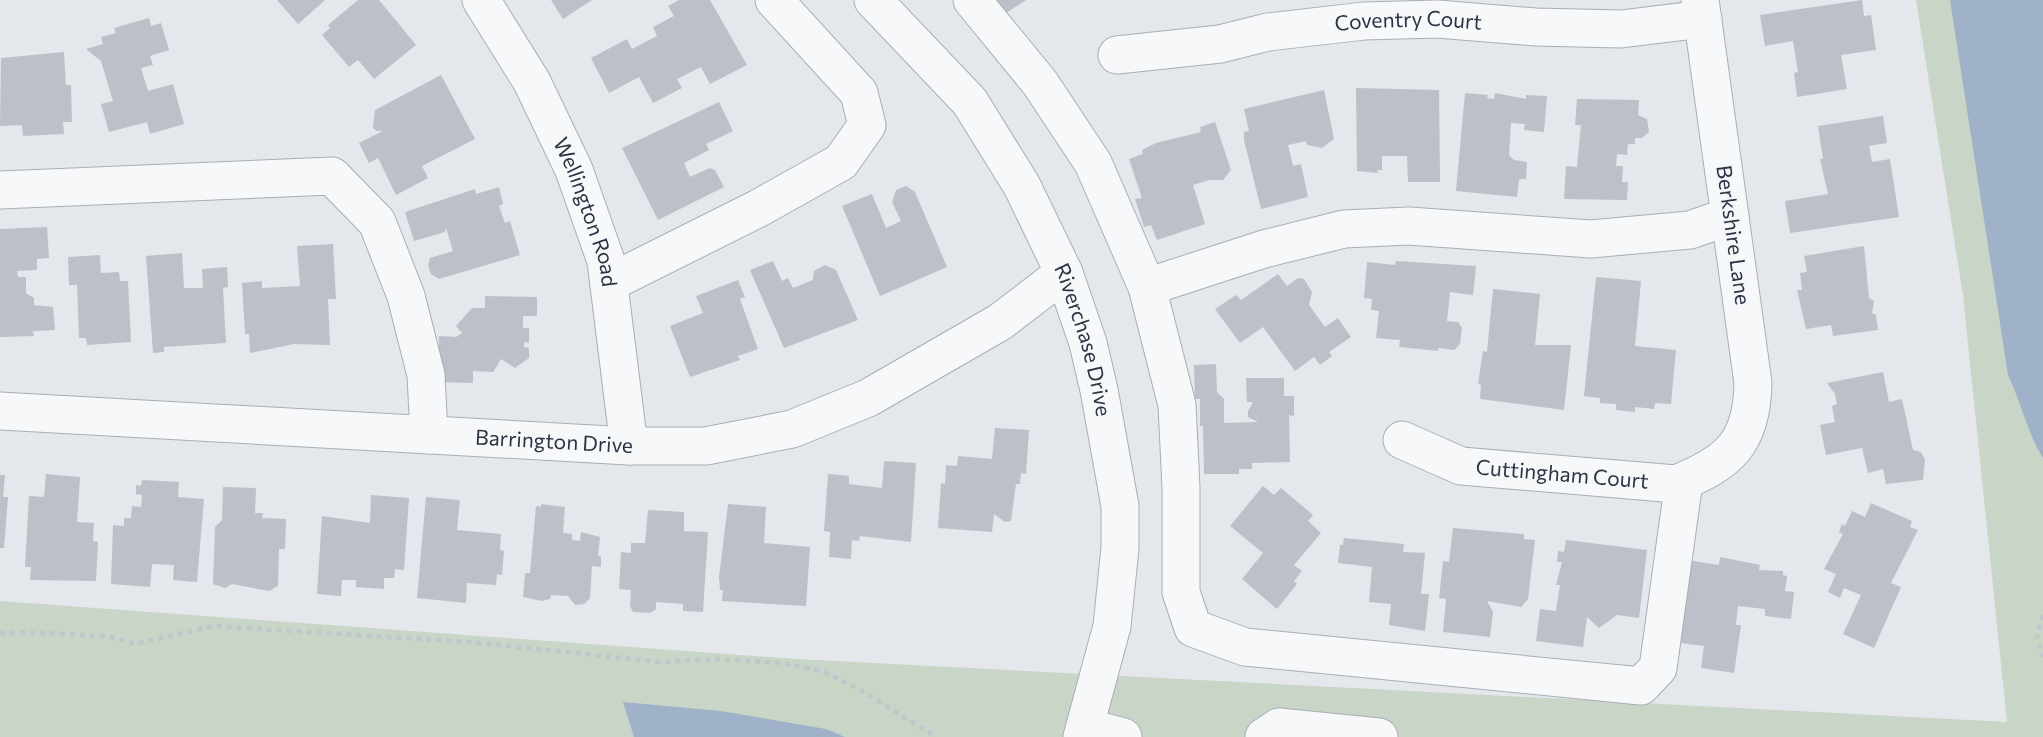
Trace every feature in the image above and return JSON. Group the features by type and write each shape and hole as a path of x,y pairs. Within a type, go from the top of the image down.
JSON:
{"street":[{"name":"Wellington Road","path":"481,0 532,82 574,170 606,261 629,446"},
{"path":"609,283 759,208 841,162 867,125 859,93 775,0"},
{"name":"Riverchase Drive","path":"873,0 970,102 1022,186 1064,273 1091,355 1121,506 1120,548 1112,626 1084,732"},
{"path":"972,0 1040,83 1093,163 1147,287 1177,405 1181,488 1181,592 1193,628 1245,647 1641,686 1658,668 1684,481"},
{"name":"Coventry Court","path":"1117,55 1220,44 1268,32 1364,21 1437,19 1536,27 1621,29 1701,9"},
{"name":"Berkshire Lane","path":"1701,9 1753,383 1753,408 1737,446 1722,462"},
{"path":"0,190 331,176 377,222 406,296 426,375 429,435"},
{"path":"1147,287 1264,249 1344,229 1409,226 1591,239 1690,230 1730,216"},
{"name":"Barrington Drive","path":"0,411 629,446 706,446 792,429 880,391 1000,322 1064,273"},
{"name":"Cuttingham Court","path":"1402,440 1461,466 1676,484 1699,476 1722,462"},
{"path":"1264,737 1279,727 1379,737"},
{"path":"1084,732 1123,737"}],"path":[{"path":"2043,615 2037,637 2043,657"},
{"path":"0,633 111,637 135,644 213,626 482,643 660,662 718,659 781,663 821,671 834,677 859,689 936,737"}],"green space":[{"path":"1916,0 2043,0 2043,737 0,737 0,601 796,659 2007,722 1963,295"}],"water":[{"path":"1950,0 2043,0 2043,458 2033,440 2008,375"},
{"path":"623,702 721,711 826,729 845,737 634,737"}],"building":[{"path":"277,0 325,0 298,24"},
{"path":"358,0 379,0 416,45 374,79 358,60 349,67 322,35 330,28 328,25"},
{"path":"551,0 592,0 563,19"},
{"path":"679,0 710,0 747,65 710,84 701,67 677,79 682,88 653,103 639,77 609,93 591,58 627,39 632,49 657,36 653,27 674,16 668,6"},
{"path":"991,0 1026,0 1006,13 1000,5 996,7"},
{"path":"1862,0 1864,16 1871,15 1876,50 1841,55 1847,89 1797,97 1794,73 1798,72 1793,41 1765,46 1760,15"},
{"path":"149,18 151,26 161,23 169,50 150,56 153,65 141,68 148,91 173,84 184,124 150,134 147,122 109,132 101,104 113,101 101,61 86,49 103,44 101,37 116,33 114,28"},
{"path":"64,52 66,85 71,85 72,122 63,122 64,134 23,136 22,125 0,126 1,58"},
{"path":"441,75 475,139 422,166 428,178 396,195 378,158 369,163 359,143 383,131 376,131 373,127 375,110"},
{"path":"1356,88 1439,90 1440,182 1408,182 1407,156 1382,156 1382,170 1377,170 1378,173 1357,171"},
{"path":"1324,90 1334,139 1322,148 1307,145 1306,141 1288,145 1293,166 1301,164 1308,197 1261,209 1244,140 1244,132 1249,131 1244,109"},
{"path":"1465,93 1488,95 1487,98 1494,99 1495,93 1526,99 1526,95 1547,96 1544,132 1524,130 1525,124 1511,123 1509,155 1514,160 1527,162 1526,179 1519,179 1517,197 1456,191"},
{"path":"1577,99 1639,100 1638,115 1647,119 1649,132 1642,138 1635,138 1635,144 1628,144 1627,155 1617,154 1616,166 1623,166 1622,182 1628,182 1627,200 1564,199 1566,166 1577,167 1581,125 1575,125"},
{"path":"719,102 733,131 706,144 709,150 684,163 690,177 710,168 715,170 724,187 658,220 622,148"},
{"path":"1883,116 1887,143 1869,146 1872,162 1890,159 1899,217 1790,233 1785,201 1828,194 1820,159 1823,159 1818,126"},
{"path":"1215,122 1231,170 1223,180 1209,180 1193,185 1205,224 1157,240 1151,225 1144,227 1135,199 1142,198 1129,159 1143,154 1142,150 1156,143 1201,132 1200,127"},
{"path":"906,186 915,192 947,267 880,296 842,206 872,194 886,228 901,221 892,202 896,190"},
{"path":"499,187 503,204 499,206 505,223 510,221 520,255 439,279 431,274 428,265 430,258 453,251 446,228 445,232 414,241 405,212 475,189 476,194"},
{"path":"47,227 49,258 37,259 37,270 17,271 18,277 26,277 26,293 34,298 34,305 53,307 55,330 33,331 34,336 0,337 0,229"},
{"path":"333,244 336,299 328,299 330,345 294,344 250,353 249,334 245,334 242,283 262,281 262,288 300,286 297,246"},
{"path":"1864,246 1869,298 1874,301 1872,313 1876,315 1878,330 1833,336 1831,325 1806,329 1797,290 1802,290 1800,273 1807,272 1804,256"},
{"path":"182,253 184,288 203,288 202,269 227,267 228,287 223,288 226,343 164,347 164,352 153,353 146,256"},
{"path":"100,255 101,273 119,272 120,281 128,281 131,342 87,345 86,338 79,338 77,285 69,285 68,257"},
{"path":"773,261 782,281 788,278 793,288 813,280 814,271 825,265 836,270 858,320 784,348 750,270"},
{"path":"1396,261 1476,266 1473,295 1450,292 1447,321 1458,322 1462,328 1460,344 1454,350 1399,347 1400,340 1376,338 1379,311 1371,310 1372,299 1364,298 1367,262 1395,265"},
{"path":"1278,274 1287,286 1298,278 1304,279 1312,292 1309,305 1325,327 1338,318 1351,337 1329,352 1332,356 1320,365 1314,357 1295,371 1263,327 1240,343 1215,309 1236,295 1241,300"},
{"path":"1596,277 1641,281 1635,346 1676,350 1671,404 1655,403 1654,409 1635,407 1635,412 1616,410 1616,404 1600,403 1600,398 1584,396"},
{"path":"738,280 745,297 740,299 758,349 738,356 740,360 690,377 670,326 703,313 696,296"},
{"path":"1493,289 1540,294 1535,345 1571,345 1564,410 1480,399 1481,385 1478,384 1483,351 1487,352"},
{"path":"485,296 537,297 537,316 523,316 523,328 529,328 529,343 524,342 524,347 529,348 529,358 515,368 501,359 493,372 473,371 473,383 439,382 439,336 456,337 462,333 456,326 472,308 485,308"},
{"path":"1216,364 1217,392 1224,399 1224,423 1258,422 1248,417 1253,402 1247,402 1246,378 1284,378 1284,396 1294,396 1294,416 1289,415 1290,462 1252,463 1252,469 1239,469 1239,474 1204,474 1203,426 1200,426 1200,399 1195,399 1194,365"},
{"path":"1883,372 1889,402 1902,399 1913,450 1921,452 1925,460 1923,480 1886,484 1883,469 1868,473 1862,448 1826,455 1820,425 1835,422 1832,406 1837,404 1835,394 1827,383"},
{"path":"995,428 1029,430 1026,474 1021,473 1020,484 1016,484 1011,521 1005,522 994,514 992,532 938,528 941,483 945,484 946,465 957,466 958,456 992,459"},
{"path":"884,461 916,463 911,542 860,536 859,541 852,540 851,559 829,557 830,532 824,531 828,474 849,476 849,484 882,488"},
{"path":"46,474 80,477 77,522 94,523 93,541 98,542 96,581 30,580 31,567 25,567 29,496 44,497"},
{"path":"0,475 5,475 3,497 8,497 4,548 0,548"},
{"path":"142,480 179,482 178,497 204,499 197,582 173,580 174,565 152,564 150,587 111,584 113,525 124,526 124,518 131,518 132,506 141,507 142,495 136,494 136,485 141,486"},
{"path":"1263,486 1274,495 1281,488 1313,515 1308,521 1321,533 1294,565 1302,571 1294,581 1297,584 1277,609 1242,579 1263,553 1230,526"},
{"path":"223,487 256,488 255,513 263,513 262,518 286,519 285,549 279,549 278,586 269,591 232,584 225,588 213,584 215,527 222,520"},
{"path":"371,495 409,498 404,570 395,569 394,578 384,578 384,589 356,587 356,580 342,580 341,596 317,594 322,516 370,523"},
{"path":"426,497 460,500 457,530 501,534 500,550 504,551 502,575 497,574 496,585 467,583 466,603 417,598"},
{"path":"1871,503 1912,521 1910,527 1918,530 1891,583 1901,587 1874,648 1843,634 1861,595 1844,588 1840,598 1828,592 1836,574 1824,569 1843,534 1839,532 1842,524 1845,526 1852,511 1865,517"},
{"path":"541,504 565,507 563,533 572,534 572,540 580,541 581,532 600,537 598,556 601,556 601,567 592,566 590,598 584,604 575,605 568,596 551,595 550,599 542,601 523,597 525,573 530,573 536,506 541,507"},
{"path":"728,504 766,507 764,543 810,547 806,606 722,601 723,590 720,590 719,577"},
{"path":"648,510 684,512 684,531 708,532 703,612 683,611 683,604 656,602 656,609 650,613 633,612 630,606 631,590 619,589 621,552 631,553 631,543 645,543"},
{"path":"1453,528 1524,534 1524,539 1535,540 1528,599 1521,607 1487,601 1493,612 1490,637 1443,632 1446,599 1439,598 1443,561 1449,562"},
{"path":"1344,538 1404,544 1403,552 1425,553 1421,594 1429,594 1425,631 1389,625 1391,604 1369,602 1372,567 1338,563 1340,545 1343,545"},
{"path":"1566,540 1647,550 1639,618 1617,615 1599,628 1587,617 1583,647 1536,641 1540,609 1556,611 1560,585 1556,585 1562,562 1557,562 1558,551 1564,552"},
{"path":"1720,557 1760,565 1759,570 1783,571 1783,575 1787,576 1785,591 1794,592 1791,619 1765,616 1765,609 1738,606 1736,625 1741,625 1734,673 1701,668 1704,646 1680,643 1686,597 1686,560 1719,565"}]}
